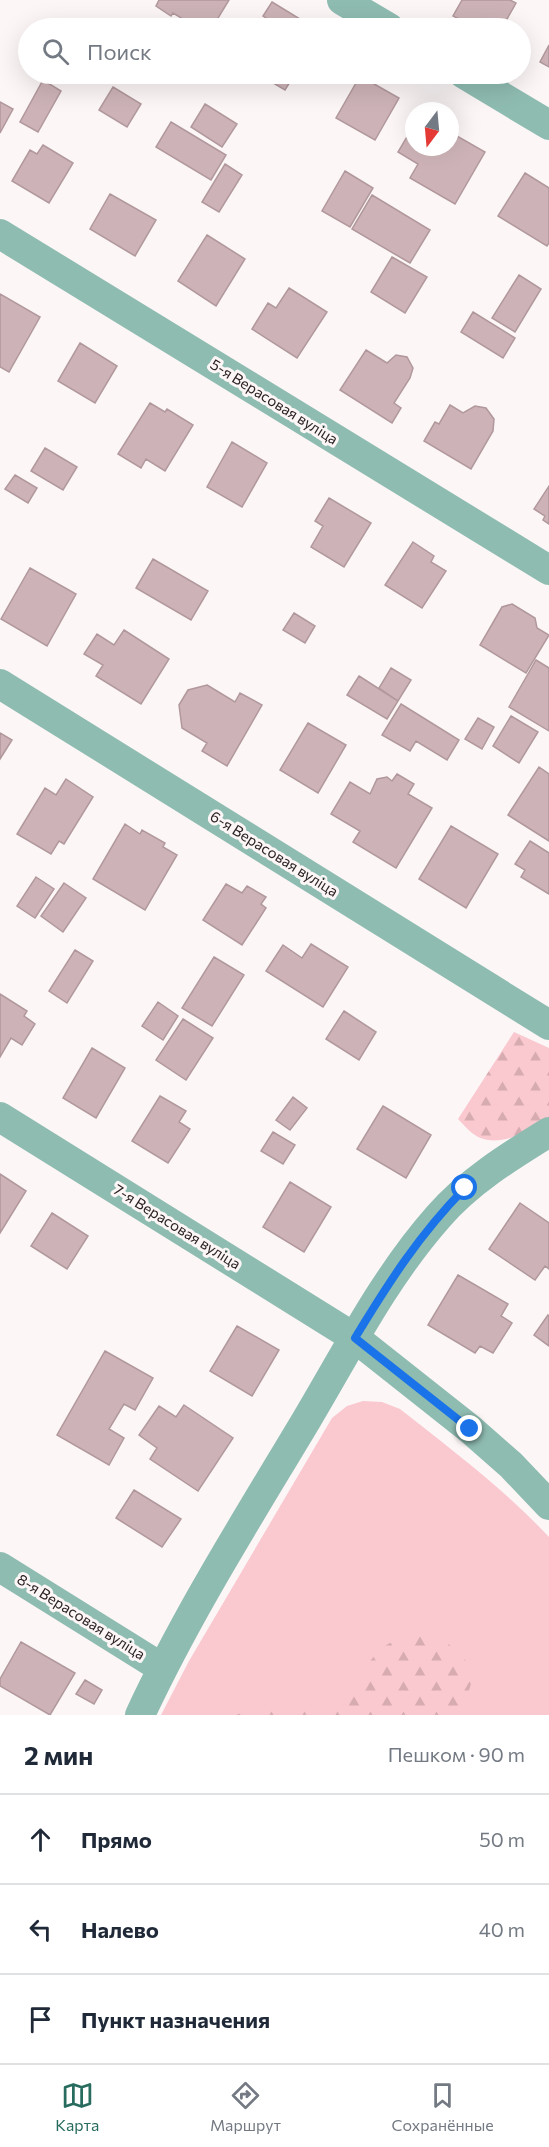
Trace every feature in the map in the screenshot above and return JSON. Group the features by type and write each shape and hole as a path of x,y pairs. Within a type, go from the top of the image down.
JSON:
{"street":[{"path":"342,0 372,18"},
{"path":"481,84 549,124"},
{"name":"5-я Верасовая вуліца","path":"0,234 549,570"},
{"name":"6-я Верасовая вуліца","path":"0,684 549,1025"},
{"name":"7-я Верасовая вуліца","path":"0,1117 355,1338 512,1465 549,1505"},
{"path":"140,1715 162,1668 228,1550 390,1279 438,1216 465,1188 549,1132"},
{"name":"8-я Верасовая вуліца","path":"0,1567 162,1668"}],"green space":[{"path":"514,1032 549,1048 549,1120 511,1138 491,1140 481,1138 472,1133 458,1119"},
{"path":"363,1401 382,1402 400,1409 496,1486 549,1537 549,1715 161,1715 189,1661 332,1418 347,1406"},
{"path":"434,1636 458,1652 466,1661 470,1671 471,1681 468,1692 450,1715 236,1715 270,1708 322,1712 335,1710 347,1698 371,1660 386,1646 405,1638"}],"building":[{"path":"159,0 229,0 218,18 181,18 173,13 171,16 156,6"},
{"path":"462,0 510,0 516,3 508,18 457,18 453,16"},
{"path":"272,2 298,18 266,18 263,16"},
{"path":"549,45 549,67 540,62"},
{"path":"41,84 50,84 61,91 38,132 20,122"},
{"path":"275,84 289,84 285,90"},
{"path":"355,84 374,84 399,98 375,140 336,118"},
{"path":"113,87 141,104 127,127 99,110"},
{"path":"0,102 13,109 0,133"},
{"path":"205,104 237,124 222,147 191,127"},
{"path":"171,122 226,155 211,180 156,147"},
{"path":"459,137 485,152 455,204 410,178 418,164 398,152 405,140 405,156 459,156"},
{"path":"43,145 73,163 49,203 12,181 30,150 37,154"},
{"path":"225,164 242,175 219,212 202,202"},
{"path":"345,171 373,188 350,227 322,211"},
{"path":"525,173 549,188 549,243 547,246 498,216"},
{"path":"110,194 156,220 135,256 90,229"},
{"path":"372,195 430,230 410,263 352,229"},
{"path":"207,235 245,259 216,306 178,281"},
{"path":"392,257 427,277 405,313 371,292"},
{"path":"519,275 541,289 515,332 492,318"},
{"path":"289,288 327,312 297,358 252,329 268,303 276,308"},
{"path":"0,294 40,317 9,372 0,367"},
{"path":"473,312 515,338 503,358 461,332"},
{"path":"80,343 117,366 95,403 58,381"},
{"path":"366,350 387,363 396,355 407,357 413,368 410,378 394,403 401,408 392,423 340,390"},
{"path":"150,403 165,412 167,409 193,425 165,471 146,459 141,468 118,454"},
{"path":"450,405 463,413 475,406 486,408 494,419 493,431 471,469 424,441 435,422 439,424"},
{"path":"232,442 267,463 242,507 207,487"},
{"path":"45,448 77,467 63,490 31,471"},
{"path":"15,475 37,488 28,503 5,489"},
{"path":"549,486 549,524 543,520 545,516 534,509"},
{"path":"329,498 371,523 344,567 311,547 323,526 315,521"},
{"path":"413,542 434,556 431,562 446,571 422,608 385,585"},
{"path":"153,559 208,591 191,620 136,588"},
{"path":"30,568 76,594 47,646 1,619"},
{"path":"512,604 535,618 537,628 549,635 526,673 480,645 502,607"},
{"path":"294,613 315,626 305,643 283,630"},
{"path":"124,630 169,659 141,704 96,676 103,665 84,654 97,634 114,645"},
{"path":"536,660 549,668 549,731 509,707"},
{"path":"391,668 411,680 398,701 379,688"},
{"path":"359,676 398,701 387,719 347,695"},
{"path":"207,685 235,702 240,693 262,705 227,766 202,751 207,743 182,728 179,705 188,690"},
{"path":"401,704 459,740 447,760 416,741 410,751 382,735"},
{"path":"511,716 538,732 519,763 493,746"},
{"path":"478,718 494,727 482,749 465,739"},
{"path":"308,723 346,745 318,793 280,770"},
{"path":"0,733 12,740 0,759"},
{"path":"539,767 549,774 549,841 508,815"},
{"path":"397,774 414,784 408,794 432,808 396,868 353,842 360,831 331,814 350,782 370,794 377,779 387,777 392,781"},
{"path":"66,779 93,797 64,844 59,841 51,854 17,834 45,788 56,795"},
{"path":"125,824 140,834 142,830 165,843 163,847 177,855 145,910 93,879"},
{"path":"451,826 498,854 466,908 419,879"},
{"path":"530,841 549,853 549,894 521,877 525,870 515,864"},
{"path":"36,877 54,889 35,918 17,906"},
{"path":"64,883 86,898 63,932 41,916"},
{"path":"226,884 242,893 247,886 266,897 261,904 266,908 242,945 203,920"},
{"path":"311,944 348,967 323,1007 266,971 283,945 302,958"},
{"path":"75,950 93,961 67,1003 49,991"},
{"path":"214,957 244,975 212,1026 182,1008"},
{"path":"0,994 27,1011 24,1016 35,1024 22,1045 11,1038 0,1057"},
{"path":"158,1002 178,1016 163,1040 142,1026"},
{"path":"344,1011 376,1032 359,1060 326,1039"},
{"path":"183,1019 213,1038 186,1080 156,1060"},
{"path":"92,1048 125,1068 96,1118 63,1098"},
{"path":"160,1096 186,1111 179,1122 190,1129 168,1163 132,1141"},
{"path":"293,1097 307,1108 290,1130 276,1120"},
{"path":"383,1106 431,1135 406,1178 357,1149"},
{"path":"273,1132 295,1145 283,1164 261,1151"},
{"path":"0,1174 26,1191 0,1233"},
{"path":"290,1182 331,1207 304,1252 263,1227"},
{"path":"520,1203 549,1223 549,1269 545,1266 535,1280 489,1249"},
{"path":"52,1213 88,1236 67,1269 31,1246"},
{"path":"458,1275 508,1304 501,1316 512,1323 493,1353 480,1346 475,1353 428,1325"},
{"path":"549,1316 549,1346 534,1335"},
{"path":"237,1326 279,1350 252,1396 210,1371"},
{"path":"105,1351 153,1378 135,1410 124,1404 109,1429 124,1438 109,1465 57,1435"},
{"path":"184,1405 233,1438 198,1491 150,1459 157,1448 139,1435 159,1406 176,1417"},
{"path":"134,1490 181,1519 162,1547 116,1518"},
{"path":"21,1642 75,1673 50,1715 0,1686 0,1679"},
{"path":"85,1680 102,1690 94,1704 76,1694"}],"route":[{"path":"465,1188 438,1216 390,1279 355,1338 470,1429"}]}
